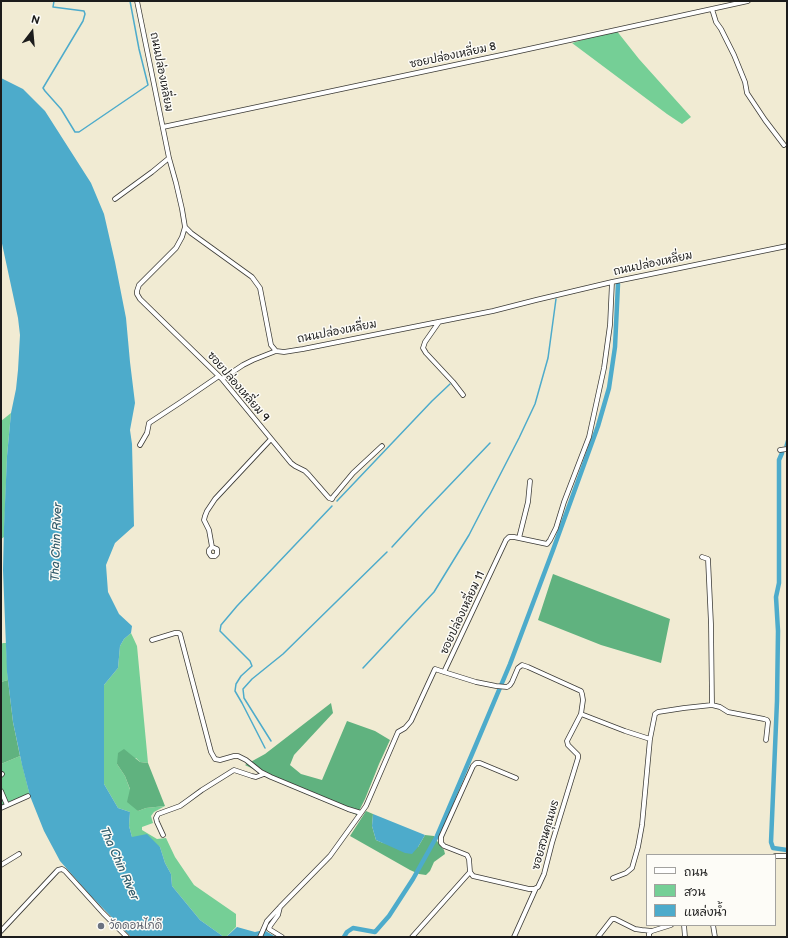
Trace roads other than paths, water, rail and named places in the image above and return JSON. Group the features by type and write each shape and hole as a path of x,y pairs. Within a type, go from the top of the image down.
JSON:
{"street":[{"name":"ถนนปล่องเหลี่ยม","path":"137,1 185,228"},
{"name":"ซอยปล่องเหลี่ยม 8","path":"163,127 748,1"},
{"path":"712,9 716,22 734,55 748,93 765,120 784,145"},
{"path":"115,199 169,158"},
{"path":"185,228 252,277 260,288 271,345 276,351"},
{"name":"ซอยปล่องเหลี่ยม 9","path":"185,228 176,248 137,289 137,294 140,299 220,378 291,463 304,470 331,499 353,474 382,446"},
{"name":"ถนนปล่องเหลี่ยม","path":"140,445 147,433 149,423 220,378 253,360 276,351 284,352 303,349 493,311 612,282 787,246"},
{"path":"530,481 528,502 519,538 547,544 556,528 564,502 589,437 604,368 610,325 612,282"},
{"path":"439,322 424,342 423,348 463,395"},
{"path":"212,547 210,533 204,520 207,511 215,499 271,439"},
{"path":"780,450 787,449"},
{"name":"ซอยปล่องเหลี่ยม 11","path":"444,672 506,540 510,537 519,538"},
{"path":"702,557 708,559 711,624 712,705"},
{"path":"152,640 177,632 180,634 213,757 215,759 218,760 238,756 246,760 264,774 361,813"},
{"name":"ซอยสวนคุณพร","path":"444,672 476,682 507,687 512,682 518,668 522,666 528,667 581,691 583,700 581,714 567,741 568,745 578,754 578,758 544,874 538,887 536,888"},
{"path":"260,937 267,921 330,856 361,813 369,799 398,732 405,728 411,720 435,669 444,672"},
{"path":"612,878 626,873 632,868 636,858 642,825 650,738 655,714 658,712 712,705 722,708 728,712 767,720 766,740"},
{"path":"581,714 625,731 650,738"},
{"path":"516,778 480,763 476,763 473,766 441,837 441,843 444,846 467,856 469,859 470,872 473,876 529,889 536,888"},
{"path":"163,835 156,818 158,814 180,806 234,770 256,777 264,774"},
{"path":"1,791 7,805"},
{"path":"1,808 28,796"},
{"path":"1,865 19,854"},
{"path":"776,856 787,856"},
{"path":"1,931 56,871 62,869 65,870 127,937"},
{"path":"412,937 470,872"},
{"path":"514,937 536,888"},
{"path":"280,906 278,914 269,929 282,937"},
{"path":"598,937 612,919 635,929 652,931 668,926"},
{"path":"684,926 685,937"},
{"path":"713,926 715,937"},
{"path":"649,937 649,933 652,931"}],"water":[{"name":"Tha Chin River","path":"1,78 23,89 45,111 91,183 104,214 126,318 135,403 130,430 132,444 134,526 115,543 106,565 108,592 119,614 132,626 131,633 124,639 120,646 118,668 104,685 104,784 118,808 130,812 129,826 132,837 147,834 160,847 165,863 171,874 172,886 200,920 224,937 131,937 90,895 60,861 44,831 30,796 13,722 7,672 3,570 4,527 7,456 11,413 16,389 20,335 18,318 1,239"},
{"path":"373,814 425,835 412,854 405,853 376,840 372,826"},
{"path":"237,927 255,932 264,930 276,937 226,937"}],"waterway":[{"path":"54,1 53,7 84,11 85,14 83,21 43,88 61,109 75,132 79,132 148,85 139,49 130,1"},
{"path":"344,937 347,932 353,928 375,932 389,916 413,879 437,836 510,664 598,426 609,388 615,347 618,284"},
{"path":"363,668 434,592 469,535 535,404 548,358 556,299"},
{"path":"337,501 450,384"},
{"path":"785,446 787,439"},
{"path":"392,547 490,443"},
{"path":"782,453 779,460 779,583 776,597 778,631 777,701 771,842 773,848 787,850"},
{"path":"265,748 235,691 236,684 241,676 252,666 250,661 220,631 221,625 237,606 332,506"},
{"path":"271,741 244,698 243,689 252,679 283,654 387,552"}],"place":[{"name":"วัดดอนไก่ดี","path":"101,926"}]}
